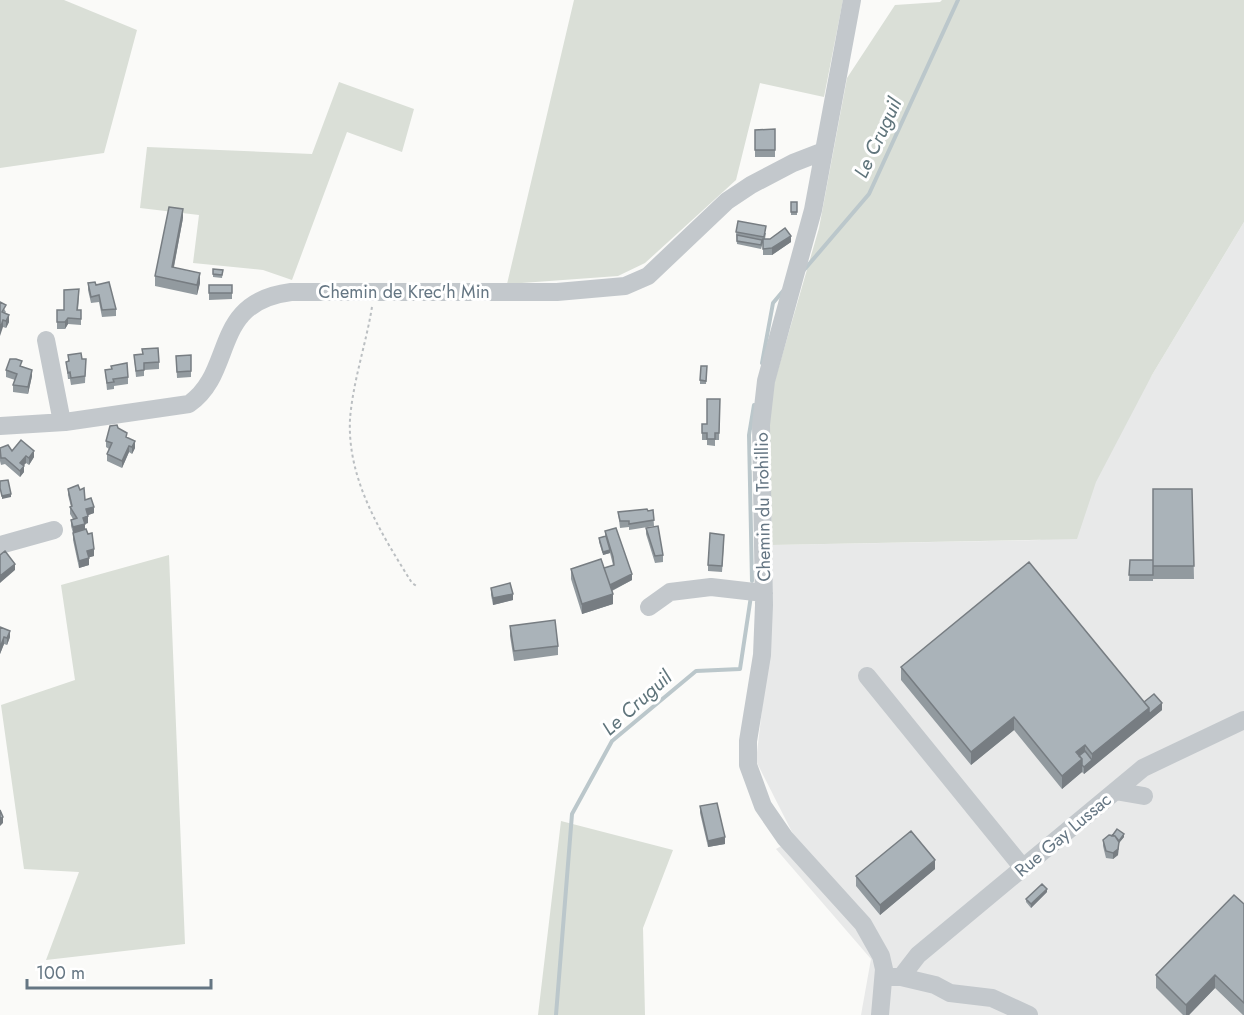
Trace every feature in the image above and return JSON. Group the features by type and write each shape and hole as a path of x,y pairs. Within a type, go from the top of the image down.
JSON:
{"street":[{"name":"Chemin du Trohillio","path":"852,0 809,229 768,366 761,425 764,593 762,655 748,741 750,776 763,806 785,838 863,924 893,977"},
{"name":"Chemin de Krec'h Min","path":"0,426 62,422 189,404 203,392 234,326 244,313 265,297 291,292 557,292 612,288 637,282 659,267 727,201 772,174 824,151"},
{"path":"46,340 62,422"},
{"path":"0,544 54,530"},
{"path":"649,607 670,592 711,587 764,593"},
{"path":"867,676 1023,868"},
{"name":"Rue Gay Lussac","path":"893,977 1115,791 1152,764 1244,720"},
{"path":"1115,791 1144,796"},
{"path":"880,1015 893,977 935,985 950,993 997,1000 1029,1015"}],"path":[{"path":"374,292 350,420 354,458 365,500 378,529 412,583 418,587"}],"shaded area":[{"path":"0,0 64,0 137,30 104,153 0,168"},
{"path":"574,0 843,0 824,97 760,83 736,180 645,263 618,276 507,284"},
{"path":"942,0 1244,0 1244,222 1152,375 1096,482 1077,539 772,545 769,401 819,228 847,78 895,5"},
{"path":"339,82 414,109 402,152 347,132 292,280 263,270 193,263 199,215 140,208 147,147 312,154"},
{"path":"1244,222 1244,1015 861,1015 871,959 776,849 795,838 756,761 772,624 772,545 1040,540 1152,375"},
{"path":"169,555 185,944 46,960 79,872 24,869 1,705 75,680 61,585"},
{"path":"561,821 673,850 643,928 645,1015 538,1015"}],"building":[{"path":"775,129 775,150 755,150 755,130"},
{"path":"791,202 797,202 797,212 791,212"},
{"path":"169,207 183,209 172,267 200,273 197,285 155,276"},
{"path":"738,221 766,226 764,237 736,232"},
{"path":"785,228 791,236 772,248 763,249 763,239 770,239"},
{"path":"737,235 762,240 761,245 737,241"},
{"path":"213,269 223,270 222,275 213,274"},
{"path":"95,282 96,285 109,282 116,309 102,310 99,295 91,297 88,283"},
{"path":"209,285 232,285 232,293 209,293"},
{"path":"79,289 77,310 81,310 81,319 68,318 65,322 57,322 57,310 64,310 64,290"},
{"path":"0,302 6,305 2,312 9,315 6,321 3,320 0,329"},
{"path":"158,348 159,362 144,363 144,370 136,371 134,355 143,354 142,349"},
{"path":"81,353 82,359 86,359 85,376 71,378 66,362 69,361 68,355"},
{"path":"191,355 191,371 177,372 176,356"},
{"path":"10,359 22,361 20,366 32,370 28,387 13,385 17,374 6,370"},
{"path":"127,363 128,377 113,379 114,382 107,383 105,370 112,369 111,366"},
{"path":"701,366 707,366 706,381 700,380"},
{"path":"707,399 720,399 719,433 715,433 715,439 707,439 707,433 702,433 702,424 707,424"},
{"path":"117,425 127,433 126,437 135,441 132,447 129,446 122,461 107,454 112,443 106,441 110,426"},
{"path":"21,440 34,451 29,458 26,456 20,463 24,466 20,471 5,458 1,458 0,448 8,445 12,451"},
{"path":"8,480 11,494 2,496 0,481"},
{"path":"78,485 80,490 84,488 85,500 91,498 94,507 86,509 88,516 83,518 85,524 73,527 71,520 77,518 70,507 72,506 68,489"},
{"path":"1153,489 1192,489 1194,566 1153,566"},
{"path":"647,509 648,511 653,510 654,520 629,524 629,521 620,521 618,512"},
{"path":"658,526 663,555 655,556 646,528"},
{"path":"616,528 632,574 610,585 604,568 614,565 605,531"},
{"path":"86,529 88,534 92,533 94,549 87,551 89,558 79,561 73,533"},
{"path":"710,533 724,535 722,566 708,565"},
{"path":"606,536 610,550 603,552 599,538"},
{"path":"5,551 15,564 0,576 0,555"},
{"path":"601,559 613,594 582,604 571,569"},
{"path":"1130,560 1153,560 1153,575 1129,575"},
{"path":"1029,562 1149,708 1092,754 1085,745 1076,752 1082,759 1062,776 1014,717 971,752 901,667"},
{"path":"510,583 513,594 493,598 491,588"},
{"path":"555,620 558,646 514,651 510,626"},
{"path":"0,627 10,631 7,638 4,637 0,648"},
{"path":"1154,694 1162,703 1149,714 1149,708 1144,702"},
{"path":"1085,751 1092,760 1084,767 1079,756"},
{"path":"717,803 725,837 708,841 700,806"},
{"path":"1117,829 1124,834 1119,841 1112,836"},
{"path":"911,831 935,860 880,905 856,876"},
{"path":"1109,835 1115,836 1119,842 1118,849 1113,853 1106,851 1103,840"},
{"path":"1042,884 1047,889 1031,904 1026,899"},
{"path":"1234,895 1244,904 1244,1003 1215,975 1186,1005 1156,975"}],"waterway":[{"name":"Le Cruguil","path":"804,270 869,194 958,0"},
{"name":"Le Cruguil","path":"762,363 773,303 783,291"},
{"name":"Le Cruguil","path":"752,581 749,435 754,405"},
{"name":"Le Cruguil","path":"556,1015 572,814 612,741 696,671 740,669 751,596"}]}
